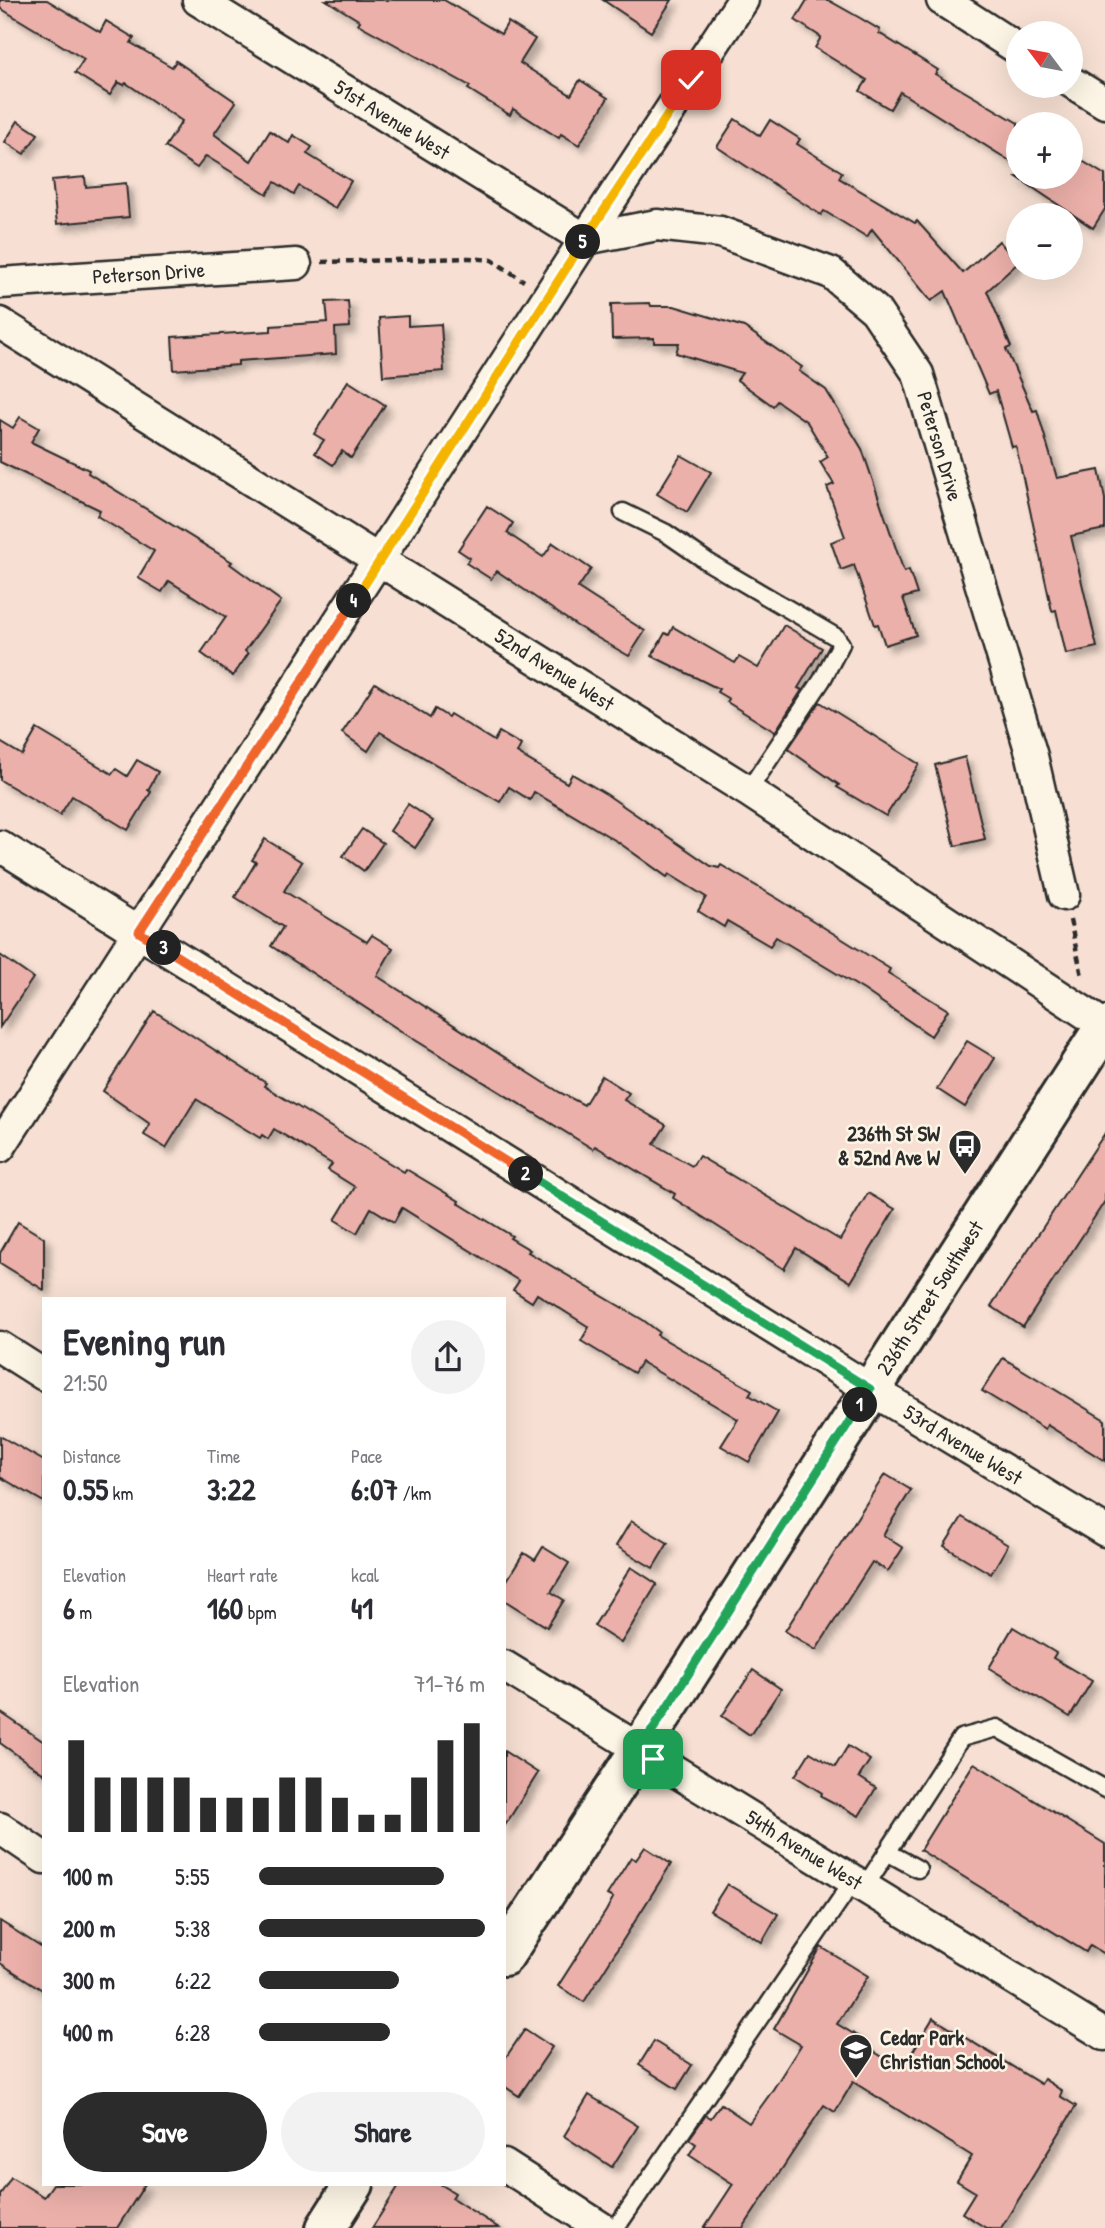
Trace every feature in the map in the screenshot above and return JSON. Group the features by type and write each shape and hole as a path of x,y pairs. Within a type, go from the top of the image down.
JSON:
{"main road":[{"name":"236th Street Southwest","path":"506,1952 639,1751 1105,1026"},
{"path":"326,2228 353,2186"}],"street":[{"name":"51st Avenue West","path":"198,0 586,239"},
{"path":"0,1147 549,295 743,0"},
{"path":"942,0 1006,40"},
{"path":"1083,89 1105,103"},
{"name":"Peterson Drive","path":"586,239 657,225 720,232 831,273 875,310 918,374 1032,756 1064,895"},
{"name":"Peterson Drive","path":"0,283 296,264"},
{"name":"52nd Avenue West","path":"0,323 748,791 1105,1026"},
{"name":"53rd Avenue West","path":"0,846 870,1389 1105,1531"},
{"path":"0,1347 42,1374"},
{"name":"54th Avenue West","path":"506,1667 1105,2035"},
{"path":"0,1828 42,1857"},
{"path":"506,2166 602,2228"}],"lane":[{"path":"623,512 666,533 708,562 836,638 841,644 822,680 748,791"},
{"path":"616,2228 858,1884 887,1852 961,1738 997,1728 1105,1789"},
{"path":"887,1852 918,1868"}],"path":[{"path":"296,264 424,257 492,260 549,295"},
{"path":"1064,895 1083,980"}],"building":[{"path":"0,0 47,0 100,32 106,21 134,38 131,43 172,67 176,61 236,102 214,134 251,161 270,131 289,143 293,135 312,147 307,154 351,181 335,208 299,186 294,194 275,182 267,194 206,156 197,168 165,147 182,121 126,83 124,85 118,82 110,95 75,73 84,59 0,8"},
{"path":"326,0 444,0 501,34 508,22 535,39 520,63 571,95 580,80 608,98 579,145 561,134 559,138 513,109 510,115 468,89 470,86 358,24 360,21"},
{"path":"603,0 672,0 651,32"},
{"path":"807,0 828,0 880,30 879,33 938,70 935,74 1006,116 1006,158 900,92 890,109 860,91 867,80 815,48 821,37 795,20"},
{"path":"735,119 760,136 770,120 800,139 797,144 842,172 839,178 915,223 917,221 963,273 999,241 1006,249 1006,274 987,291 1011,347 1006,349 1033,411 1037,410 1057,478 1099,470 1105,499 1105,529 1071,536 1097,647 1066,654 1056,610 1052,611 1016,446 1012,447 996,391 989,394 945,291 931,301 872,229 867,237 824,211 821,215 717,147"},
{"path":"18,121 38,134 24,154 5,142"},
{"path":"1083,161 1105,175 1105,209 1093,228 1083,221 1083,203 1056,203 1035,189 1083,189"},
{"path":"85,177 86,187 126,183 129,217 57,224 52,180"},
{"path":"348,301 350,327 335,328 336,354 238,361 238,365 174,370 172,337 271,331 271,326 328,322 326,302"},
{"path":"650,303 651,306 674,306 744,327 802,367 799,371 826,390 862,449 904,572 909,570 917,594 903,598 916,635 885,645 854,565 841,570 831,542 845,537 827,487 834,484 820,462 828,457 807,422 777,401 773,406 737,380 742,373 676,353 679,343 654,343 654,338 612,339 611,304"},
{"path":"408,316 408,326 441,324 444,371 383,376 379,318"},
{"path":"348,381 385,405 351,458 342,451 333,465 315,453 324,440 314,434"},
{"path":"20,417 39,428 31,442 89,470 88,473 232,562 230,564 281,601 245,651 248,654 233,676 201,653 226,617 169,581 162,592 138,578 154,551 97,516 100,510 0,462 0,420 13,428"},
{"path":"681,455 711,472 687,512 657,494"},
{"path":"487,506 513,523 507,533 543,557 553,543 591,569 578,588 645,631 629,656 577,626 497,571 491,579 466,563 470,558 458,550"},
{"path":"784,625 822,648 798,688 802,690 775,732 727,702 729,699 717,692 719,689 652,656 665,633 669,635 673,627 735,663 739,657 758,668"},
{"path":"375,683 430,718 435,709 448,717 450,714 494,741 499,732 521,745 517,753 567,783 572,774 606,794 711,866 719,868 721,865 780,900 890,969 888,973 948,1010 931,1036 864,990 776,937 770,946 727,921 724,927 698,911 706,897 669,874 667,877 618,842 534,792 530,800 509,787 500,802 380,732 368,751 342,733"},
{"path":"820,702 919,764 886,816 837,787 839,785 788,749"},
{"path":"37,729 112,774 116,769 127,776 137,760 158,772 148,790 151,792 128,830 72,796 60,815 0,780 0,742 22,755"},
{"path":"965,757 985,839 955,846 935,765"},
{"path":"408,804 433,821 415,848 390,831"},
{"path":"362,829 383,843 364,871 343,856"},
{"path":"265,839 302,862 284,891 367,942 372,935 393,948 377,976 559,1092 584,1105 602,1076 629,1093 624,1100 666,1125 654,1144 692,1166 699,1156 840,1240 868,1193 895,1209 851,1282 796,1248 784,1269 673,1198 675,1194 595,1146 593,1149 407,1035 271,946 283,927 235,897 256,862 252,860"},
{"path":"0,955 33,978 0,1027"},
{"path":"154,1011 266,1083 264,1086 404,1172 406,1169 459,1201 458,1203 512,1236 510,1238 530,1250 528,1252 643,1320 659,1332 657,1335 752,1390 749,1395 778,1412 749,1462 721,1446 738,1419 641,1362 634,1373 581,1341 589,1327 537,1294 532,1302 513,1290 519,1281 402,1208 394,1222 371,1208 357,1233 335,1220 355,1187 328,1170 332,1164 274,1129 268,1139 262,1135 260,1138 196,1099 166,1148 144,1135 150,1124 103,1091"},
{"path":"967,1041 995,1058 965,1107 937,1089"},
{"path":"1105,1133 1105,1201 1023,1327 991,1306"},
{"path":"18,1222 44,1238 44,1290 0,1263 0,1253"},
{"path":"1003,1358 1105,1420 1105,1461 1047,1425 1045,1429 982,1391"},
{"path":"0,1436 42,1460 42,1501 0,1477"},
{"path":"885,1474 911,1490 883,1535 903,1548 888,1571 872,1562 816,1650 785,1631"},
{"path":"962,1517 1008,1545 991,1574 944,1546"},
{"path":"631,1521 668,1543 653,1568 616,1546"},
{"path":"543,1547 569,1563 551,1592 564,1600 547,1627 506,1601 506,1582 524,1553 535,1560"},
{"path":"631,1567 657,1584 621,1643 594,1626"},
{"path":"1013,1627 1056,1653 1053,1658 1092,1681 1070,1717 989,1668"},
{"path":"753,1670 781,1689 750,1735 722,1716"},
{"path":"0,1712 42,1741 42,1773 0,1743"},
{"path":"848,1746 870,1760 859,1777 876,1788 859,1816 821,1796 822,1793 795,1776 810,1752 835,1767"},
{"path":"506,1752 538,1773 506,1824"},
{"path":"974,1763 1105,1844 1105,1954 1090,1945 1086,1952 920,1850"},
{"path":"645,1847 671,1864 584,2002 558,1986 613,1898 607,1895 631,1857 636,1860"},
{"path":"727,1884 778,1914 762,1942 710,1911"},
{"path":"0,1921 42,1948 42,1990 0,1963"},
{"path":"821,1947 868,1976 837,2024 862,2039 860,2043 902,2069 933,2018 1041,2084 1044,2079 1062,2091 1060,2096 1076,2106 1001,2228 986,2228 962,2213 975,2192 957,2181 972,2156 853,2082 835,2112 824,2105 743,2228 704,2228 733,2184 689,2155 696,2144 689,2139 706,2115 711,2118 721,2104 749,2123 770,2094 801,2045 774,2029"},
{"path":"525,2029 552,2047 519,2096 506,2087 506,2057"},
{"path":"654,2041 692,2065 677,2089 639,2065"},
{"path":"589,2095 638,2126 612,2167 564,2136"},
{"path":"11,2177 44,2197 52,2186 144,2186 117,2228 0,2228 0,2195"},
{"path":"399,2186 443,2186 455,2193 452,2198 499,2228 372,2228"}],"place":[{"name":"236th St SW & 52nd Ave W","path":"965,1176"},
{"name":"Cedar Park Christian School","path":"856,2080"}],"route":[{"path":"653,1759 639,1751 870,1389 139,932 691,80"}]}
